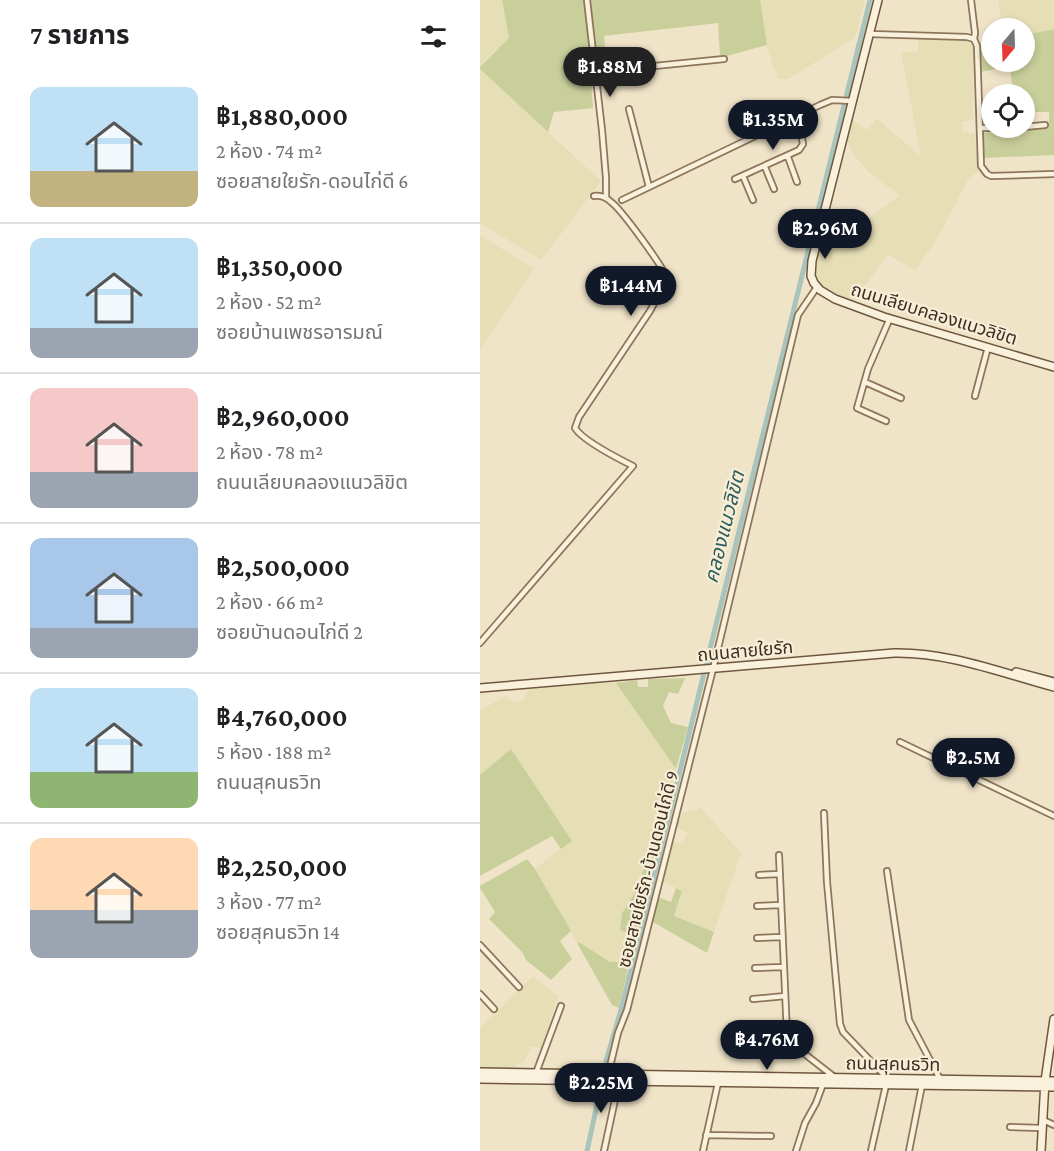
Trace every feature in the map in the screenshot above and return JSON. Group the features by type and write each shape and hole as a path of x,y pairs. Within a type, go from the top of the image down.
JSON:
{"street":[{"path":"587,0 606,178 606,198"},
{"path":"817,287 811,276 812,261 878,0"},
{"path":"971,0 974,39 977,46 981,166 987,174 995,176 1054,174"},
{"path":"870,34 974,39"},
{"path":"595,72 724,59"},
{"path":"622,200 831,100 851,101"},
{"path":"629,109 649,187"},
{"path":"735,179 788,157 799,150 803,144 798,116"},
{"path":"1035,126 1045,125"},
{"path":"788,157 797,182"},
{"path":"765,167 774,189"},
{"path":"743,176 753,200"},
{"path":"480,643 633,466 593,443 575,428 585,407 650,311 667,279 661,266 614,203 606,198 594,196"},
{"name":"ถนนเลียบคลองแนวลิขิต","path":"817,287 835,299 890,318 1054,367"},
{"name":"ซอยสายใยรัก-บ้านดอนไก่ดี 9","path":"608,1075 618,1033 630,998 798,315 817,287"},
{"path":"886,421 857,408 890,318"},
{"path":"975,396 988,347"},
{"path":"865,382 901,398"},
{"name":"ถนนสายใยรัก","path":"480,688 915,653 1011,674 1054,687"},
{"name":"ถนนสายใยรัก","path":"1011,674 1016,672 1054,682"},
{"path":"900,742 1054,816"},
{"path":"824,813 827,882 840,1024 843,1032 887,1082 871,1151"},
{"path":"779,855 788,1040 841,1084"},
{"path":"887,871 909,1020 940,1079"},
{"path":"759,875 780,874"},
{"path":"757,906 781,905"},
{"path":"757,938 782,937"},
{"path":"480,945 519,987"},
{"path":"755,968 783,967"},
{"path":"480,994 494,1009"},
{"path":"753,999 785,996"},
{"path":"536,1073 561,1006"},
{"path":"1041,1151 1045,1084 1054,1019"},
{"name":"ถนนสุคนธวิท","path":"480,1072 836,1078 887,1082"},
{"name":"ถนนสุคนธวิท","path":"480,1079 823,1084 921,1082 1045,1084 1054,1081"},
{"name":"ถนนสุคนธวิท","path":"921,1082 940,1079 1045,1084 1054,1087"},
{"path":"604,1151 619,1081"},
{"path":"909,1151 921,1082"},
{"path":"703,1151 718,1083"},
{"path":"796,1151 804,1123 823,1084"},
{"path":"1010,1127 1054,1125"},
{"path":"706,1135 771,1136"}],"shaded area":[{"path":"480,0 502,0 509,38 480,66"},
{"path":"760,0 865,0 855,38 788,79 779,79 767,45"},
{"path":"998,0 1054,0 1054,29 1035,33 1035,18 1001,18"},
{"path":"918,39 963,39 970,41 974,49 973,120 962,122 963,132 975,133 978,172 969,178 937,239 915,271 888,254 853,302 826,291 818,283 814,273 819,250 829,251 835,229 844,226 854,230 900,195 872,175 855,157 846,139 853,120 867,130 877,119 921,156 901,53 918,51"},
{"path":"480,69 601,181 541,260 480,223"},
{"path":"480,235 534,269 480,350"},
{"path":"616,683 676,769 664,817 656,818 639,886 622,913 620,930 635,937 628,962 610,962 580,942 577,943 535,869 571,840 511,750 480,775 480,711 505,696 513,702 524,700 528,689"},
{"path":"701,808 741,853 714,932 674,916 682,891 662,881 672,841 682,844 688,833 675,827 683,813"},
{"path":"533,976 558,996 541,1048 531,1046 524,1062 517,1063 516,1069 480,1068 480,1028"}],"green space":[{"path":"502,0 760,0 767,45 727,56 720,55 718,23 604,36 607,68 590,68 593,108 554,112 548,132 480,69 509,38"},
{"path":"1054,29 1054,155 984,158 982,138 1035,138 1035,129 1049,128 1049,112 1035,112 1035,84 1012,84 1011,72 1035,72 1035,33"},
{"path":"979,43 981,43 981,72"},
{"path":"685,678 678,694 669,692 663,706 671,723 688,727 676,769 616,683 637,680 638,687 648,687 648,679"},
{"path":"511,749 572,841 561,849 552,836 480,876 480,775"},
{"path":"664,817 635,937 620,930 622,913 639,886 656,818"},
{"path":"527,859 571,931 560,941 572,959 551,980 526,960 523,953 489,919 495,912 480,888"},
{"path":"676,888 682,891 674,916 714,932 707,953 653,922 658,897 671,902"},
{"path":"579,942 610,962 628,962 619,1008 612,1005 577,943"}],"waterway":[{"name":"คลองแนวลิขิต","path":"606,1061 621,1010 870,0"},
{"name":"คลองแนวลิขิต","path":"587,1151 601,1086"}]}
